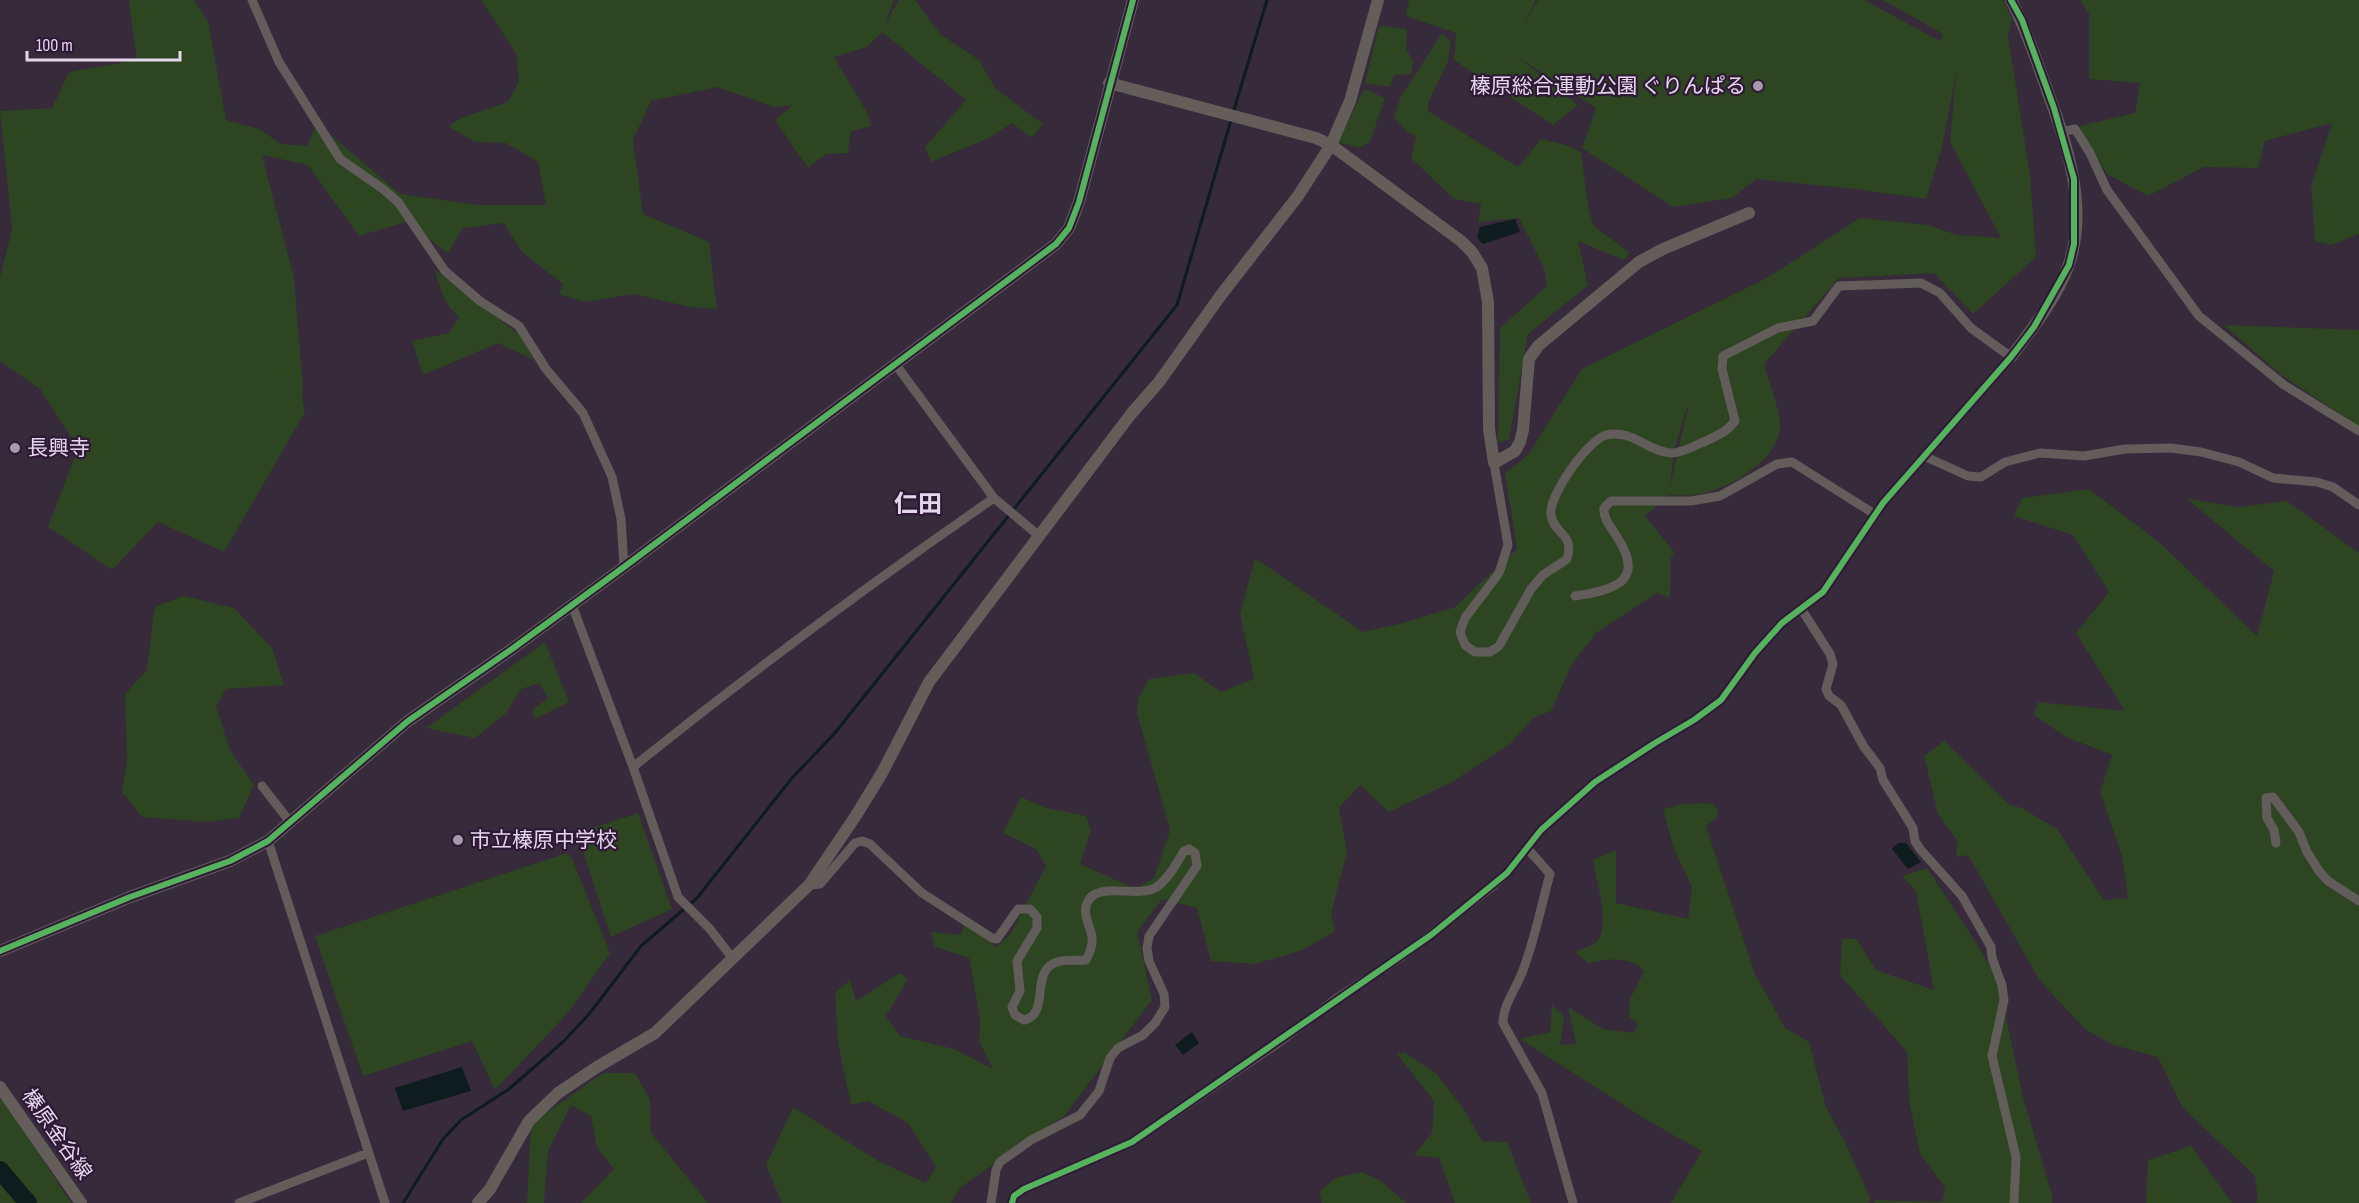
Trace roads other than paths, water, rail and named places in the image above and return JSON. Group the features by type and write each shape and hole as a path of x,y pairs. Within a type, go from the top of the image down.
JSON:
{"street":[{"path":"252,0 279,62 340,159 398,202 445,271 480,301 519,326 546,369 583,413 612,477 621,519 624,567"},
{"path":"0,951 119,901 230,861 268,841 408,721 624,567 752,469 896,365 1056,244 1069,228 1079,202 1133,0"},
{"path":"478,1203 490,1189 529,1121 558,1093 597,1067 655,1034 809,885 871,790 929,682 1038,535 1131,414 1159,382 1221,295 1298,196 1331,145 1350,101 1378,0"},
{"path":"1012,1203 1014,1196 1024,1189 1132,1142 1431,935 1507,873 1541,830 1595,782 1694,720 1721,700 1782,623 1823,592 1883,503 2010,357 2044,311 2063,276 2074,244 2074,179 2061,132 2022,20 2011,0"},
{"path":"1109,83 1316,138 1331,145 1472,252 1482,268 1488,302 1488,429 1508,545 1499,573 1462,625 1460,632 1465,645 1475,652 1490,652 1499,646 1531,589 1543,574 1567,559 1570,548 1566,537 1554,525 1551,517 1552,501 1574,466 1595,440 1606,435 1626,435 1670,453 1684,450 1728,431 1735,421 1722,369 1723,356 1778,328 1813,321 1839,286 1921,283 1941,293 1971,328 2010,357"},
{"path":"2061,132 2075,129 2090,153 2107,190 2199,315 2284,385 2359,431"},
{"path":"1494,463 1515,451 1520,442 1524,430 1529,359 1538,346 1640,262 1663,249 1749,213"},
{"path":"896,365 994,498 1038,535"},
{"path":"1924,456 1968,476 1981,477 2006,462 2040,453 2084,456 2125,449 2172,448 2201,452 2239,462 2273,478 2318,482 2333,487 2359,505"},
{"path":"1575,596 1601,592 1621,583 1628,574 1629,563 1625,549 1604,515 1604,508 1611,501 1691,501 1720,496 1777,464 1788,462 1800,467 1876,514"},
{"path":"633,767 717,700 944,532 994,498"},
{"path":"572,605 633,767 678,897 710,929 733,959"},
{"path":"1802,610 1830,654 1833,664 1826,689 1829,696 1841,705 1864,747 1880,768 1883,780 1912,828 1920,849 1962,897 1990,947 2002,985 2004,1000 1992,1056 2016,1157 2014,1203"},
{"path":"262,786 290,822"},
{"path":"2276,843 2274,830 2267,818 2266,798 2273,797 2299,832 2307,852 2328,881 2359,901"},
{"path":"268,841 385,1203"},
{"path":"809,885 820,884 855,843 862,841 870,844 922,893 992,938 997,939 1018,909 1029,909 1037,917 1037,928 1017,961 1020,991 1012,1007 1015,1015 1024,1020 1032,1018 1037,1013 1043,975 1050,965 1058,961 1086,960 1091,951 1092,938 1085,918 1087,904 1091,897 1100,892 1141,892 1156,887 1184,851 1190,849 1195,853 1197,866 1149,936 1147,948 1149,961 1164,994 1165,1007 1155,1023 1143,1035 1118,1048 1110,1058 1099,1090 1080,1115 1031,1140 1000,1162 996,1170 991,1203"},
{"path":"1527,848 1550,874 1526,962 1503,1014 1503,1023 1542,1093 1573,1203"},
{"name":"榛原金谷線","path":"2,1092 81,1203"},
{"path":"239,1203 368,1154"}],"waterway":[{"path":"1233,113 1267,0"},
{"path":"403,1203 443,1139 461,1120 509,1089 564,1041 590,1013 641,946 697,898 792,778 834,734 1177,305 1231,120"},
{"path":"0,1170 28,1203"}],"place":[{"name":"榛原総合運動公園 ぐりんぱる","path":"1758,86"},
{"name":"長興寺","path":"15,448"},
{"name":"市立榛原中学校","path":"458,840"}],"district":[{"name":"仁田","path":"918,504"}]}
